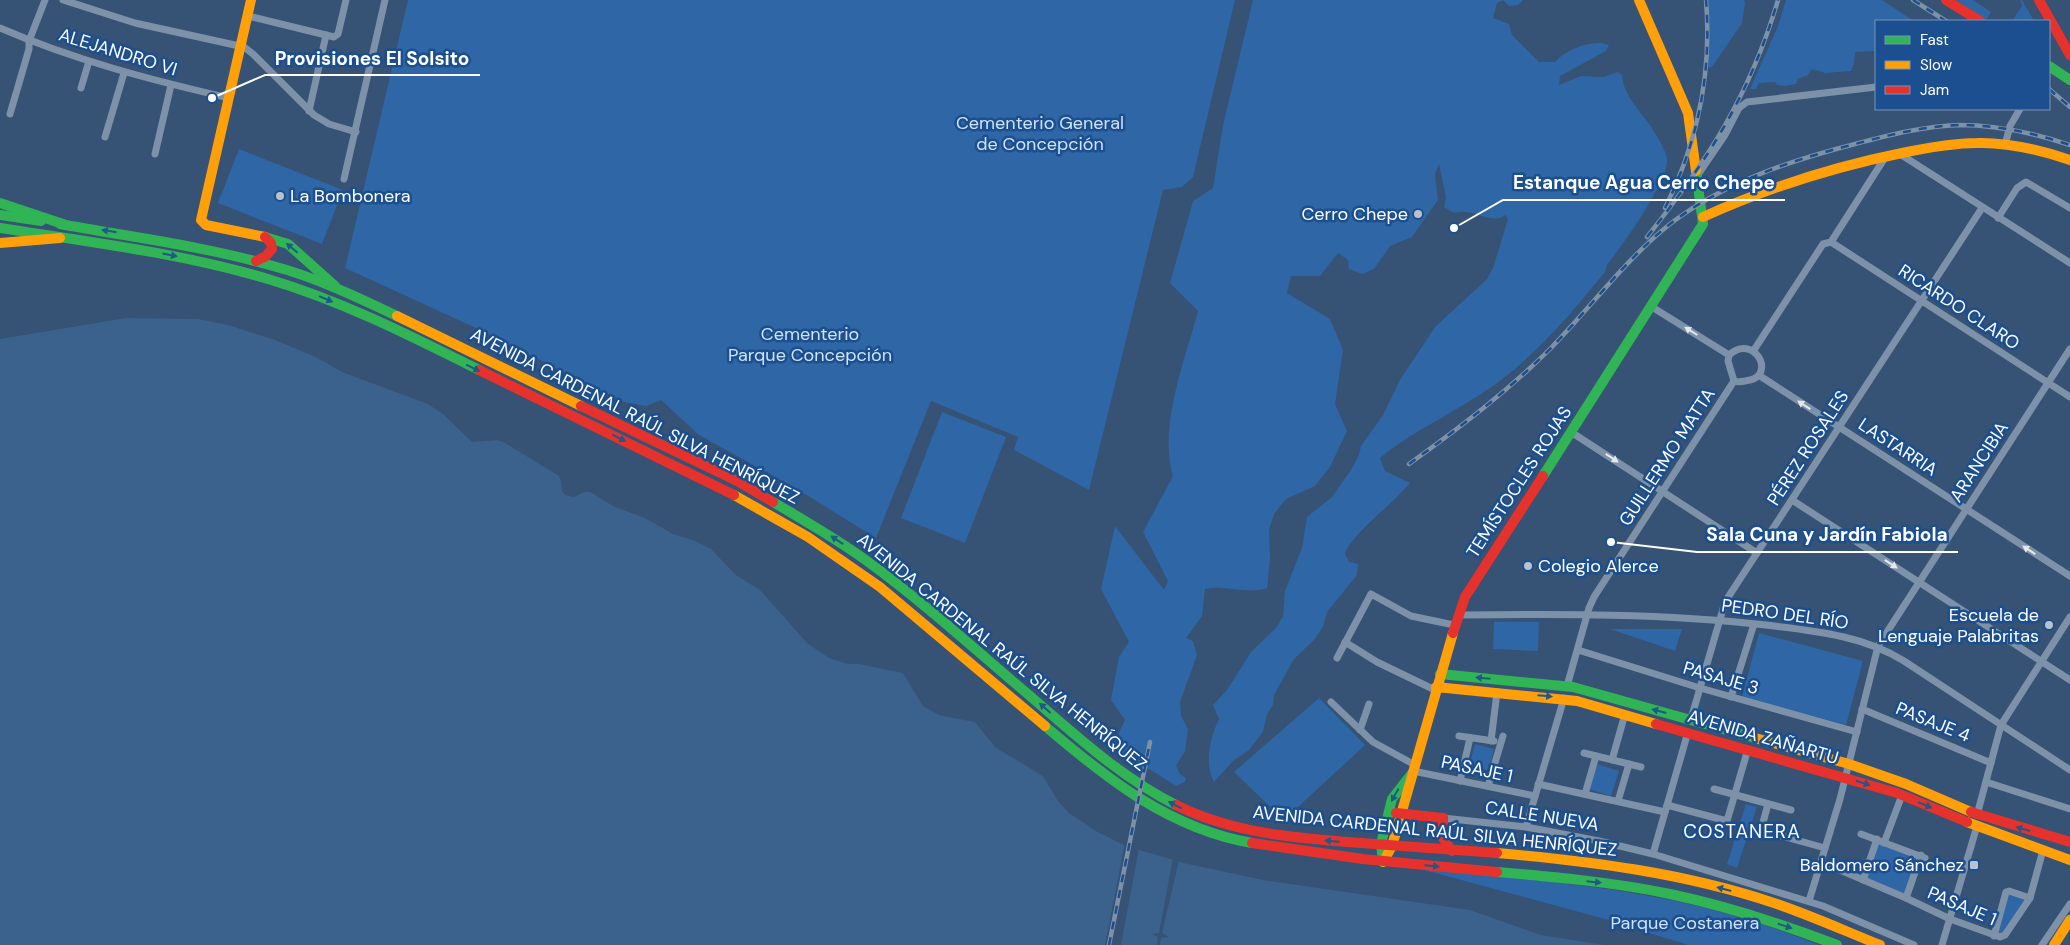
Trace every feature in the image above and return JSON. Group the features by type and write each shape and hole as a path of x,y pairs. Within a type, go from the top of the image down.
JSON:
{"main road":[{"path":"251,0 201,218 202,222 288,244 341,292"},
{"path":"1639,0 1686,106 1703,217 1785,183 1886,156 1960,144 2006,145 2070,160"},
{"path":"1946,0 1978,20"},
{"path":"2039,0 2070,55"},
{"path":"2050,67 2070,80"},
{"path":"0,203 66,225"},
{"name":"AVENIDA CARDENAL RAÚL SILVA HENRÍQUEZ","path":"0,215 159,240 256,261 384,310 710,468 813,525 861,557 910,595 1111,764 1170,802 1214,821 1267,834 1591,862 1680,878 1773,903 1880,945"},
{"name":"TEMÍSTOCLES ROJAS","path":"1383,862 1392,846 1456,620 1468,591 1700,231 1703,217"},
{"name":"AVENIDA CARDENAL RAÚL SILVA HENRÍQUEZ","path":"0,228 168,255 245,272 308,292 369,318 729,492 821,545 867,577 923,621 1098,770 1154,808 1202,830 1240,841 1383,862 1552,877 1646,889 1716,905 1838,945"},
{"path":"256,261 266,256 272,249 271,243 265,237"},
{"path":"0,243 60,238"},
{"name":"AVENIDA ZAÑARTU","path":"1440,674 1567,686 1691,719 1849,764 1906,784 1977,815 2070,842"},
{"name":"AVENIDA ZAÑARTU","path":"1436,688 1564,698 1625,714 1902,795 1977,826 2070,860"},
{"name":"TEMÍSTOCLES ROJAS","path":"1383,862 1381,844 1387,813 1395,793 1414,768"},
{"name":"CALLE NUEVA","path":"1387,813 1443,818"},
{"path":"1443,818 1443,838 1452,851"},
{"path":"2054,945 2070,920"}],"street":[{"path":"10,114 29,49 29,41 45,0"},
{"path":"63,0 135,23 241,46 253,54 308,111 324,122 356,132"},
{"path":"248,16 334,37 338,34 346,0"},
{"path":"344,179 384,0"},
{"name":"ALEJANDRO VI","path":"0,28 29,41 124,73 229,98"},
{"path":"308,111 326,35"},
{"path":"81,88 89,61"},
{"path":"105,137 124,73"},
{"path":"155,154 171,85"},
{"path":"1697,176 1725,135 1739,108 1747,102 1875,87"},
{"path":"2006,145 2010,126 2019,110"},
{"path":"1900,154 2070,263"},
{"path":"1754,350 1823,244 1831,242 1886,156"},
{"path":"1998,218 2017,188 2026,182 2070,208"},
{"name":"PÉREZ ROSALES","path":"1691,719 1725,602 1982,208"},
{"name":"RICARDO CLARO","path":"1831,242 2070,397"},
{"path":"1652,307 1729,355 1748,349 1754,350 1759,355 1762,370 1760,376"},
{"name":"ARANCIBIA","path":"1809,901 1846,778 1878,646 2070,349"},
{"name":"GUILLERMO MATTA","path":"1567,686 1587,614 1594,597 1734,381 1728,360 1729,355"},
{"name":"LASTARRIA","path":"1760,376 2070,576"},
{"name":"GUILLERMO MATTA","path":"1734,381 1739,382 1760,376"},
{"path":"1571,432 1757,553"},
{"path":"1792,500 2070,680"},
{"name":"PEDRO DEL RÍO","path":"1346,642 1371,594 1411,616 1456,620 1587,614 1719,619 1827,633 1878,646 2002,724 2070,770"},
{"path":"1977,815 2002,724 2070,617"},
{"path":"1731,697 1754,624"},
{"path":"1337,658 1346,642 1377,662 1436,688"},
{"name":"PASAJE 3","path":"1578,650 1700,688 1857,732"},
{"path":"1491,741 1497,692"},
{"path":"1526,827 1564,698"},
{"name":"PASAJE 1","path":"1331,702 1379,747 1414,768 1460,781 1535,796"},
{"path":"1360,730 1369,704"},
{"name":"PASAJE 4","path":"1862,709 1992,763"},
{"path":"1612,760 1625,714"},
{"path":"1653,854 1688,732"},
{"path":"1459,736 1491,741 1502,739 1488,786"},
{"path":"1460,781 1470,738"},
{"path":"1538,784 1727,821 1748,749"},
{"path":"1584,753 1641,767"},
{"path":"1585,794 1596,756"},
{"path":"1618,801 1629,764"},
{"path":"1986,782 2070,809"},
{"path":"1714,789 1791,810"},
{"path":"1884,842 1902,795"},
{"path":"1768,804 1760,830 1825,848"},
{"name":"CALLE NUEVA","path":"1443,818 1526,827 1653,854 1809,901 1914,945"},
{"path":"1942,945 1977,826"},
{"path":"1861,834 1923,856 1906,898"},
{"path":"1863,880 1877,840"},
{"name":"PASAJE 1","path":"1820,862 1906,898 1950,919 1994,936 2005,935 2030,898 2043,850"},
{"path":"1994,936 2006,892 2009,891 2030,898"},
{"path":"2042,945 2070,904"}],"green space":[{"path":"408,0 1235,0 1193,177 1182,187 1163,190 1089,490 1014,450 1018,437 931,401 876,538 792,486 699,435 661,400 646,406 624,402 476,328 345,268"},
{"path":"1253,0 1503,0 1497,3 1493,18 1509,24 1512,35 1539,62 1555,62 1565,53 1588,44 1602,43 1609,45 1606,51 1560,76 1559,85 1581,76 1603,77 1618,72 1622,75 1628,95 1650,125 1665,151 1667,159 1666,169 1653,197 1607,265 1605,272 1545,341 1519,366 1490,388 1410,436 1380,458 1385,471 1410,483 1364,528 1349,546 1345,554 1349,562 1358,564 1357,575 1327,612 1323,627 1314,640 1294,659 1274,695 1273,705 1267,714 1263,732 1249,750 1233,761 1214,782 1209,767 1209,750 1219,719 1213,705 1227,690 1251,652 1276,628 1283,616 1285,591 1302,548 1307,517 1332,497 1351,470 1359,455 1361,446 1383,415 1400,380 1435,327 1487,279 1493,268 1508,219 1505,215 1500,218 1488,218 1468,212 1454,213 1444,207 1446,197 1439,164 1435,174 1438,200 1412,237 1390,246 1374,269 1362,274 1349,269 1348,260 1338,253 1320,276 1291,276 1287,293 1330,319 1343,350 1335,404 1347,431 1330,467 1315,486 1286,499 1274,514 1269,530 1270,559 1267,588 1259,590 1205,589 1202,616 1186,638 1193,641 1197,655 1180,702 1181,716 1188,729 1185,751 1176,766 1180,774 1186,778 1185,782 1176,786 1151,770 1124,761 1118,755 1117,737 1125,720 1111,700 1119,657 1129,642 1101,589 1115,526 1164,590 1168,581 1143,532 1173,476 1169,457 1171,415 1180,372 1198,311 1170,283 1193,201 1213,188 1223,125"},
{"path":"1503,0 1523,0 1518,5 1509,6"},
{"path":"1708,0 1744,0 1745,3 1742,23 1712,67 1708,68"},
{"path":"1786,0 1882,0 1912,20 1875,20 1875,51 1855,52 1851,71 1825,73 1812,69 1808,75 1798,79 1796,84 1785,86 1777,85 1775,82 1759,83 1756,89 1750,89 1778,26"},
{"path":"1956,0 1973,0 1991,12 1986,20"},
{"path":"2020,0 2022,0 2033,20 2013,20 2022,6"},
{"name":"La Bombonera","path":"239,149 343,190 322,244 218,203"},
{"path":"942,412 1006,437 965,543 901,518"},
{"path":"1494,622 1539,622 1538,651 1493,649"},
{"path":"1610,629 1682,629 1675,651"},
{"path":"1759,633 1863,661 1846,725 1742,697"},
{"path":"1319,698 1365,745 1284,820 1234,772"},
{"path":"1475,744 1494,749 1489,771 1469,766"},
{"path":"1597,764 1619,771 1611,796 1589,789"},
{"path":"1746,804 1757,807 1737,868 1727,864"},
{"path":"1877,839 1921,855 1906,898 1863,880"},
{"name":"Parque Costanera","path":"1417,868 1552,882 1652,896 1736,916 1819,945 1688,945 1605,919"},
{"path":"2006,892 2030,898 2010,930 1994,936"}],"shaded area":[{"path":"126,318 198,319 228,325 275,340 318,358 342,372 428,404 443,414 472,442 498,440 505,443 559,476 562,491 565,495 574,497 584,492 590,492 615,507 645,518 673,534 693,540 711,549 736,575 760,590 807,643 829,658 848,664 859,664 903,673 923,706 939,715 975,722 995,747 1043,776 1058,801 1069,813 1096,831 1126,846 1184,863 1263,880 1470,910 1541,935 1604,945 0,945 0,339"}],"pier":[{"path":"1125,843 1139,848 1121,945 1105,945"},
{"path":"1173,858 1179,860 1162,933 1169,937 1161,938 1160,945 1157,945 1158,937 1152,934 1159,933"}],"railway":[{"path":"1665,208 1686,158 1700,107 1707,54 1706,0"},
{"path":"1647,237 1689,181 1725,125 1754,66 1778,0"},
{"path":"1913,0 1944,20"},
{"path":"2050,90 2070,107"},
{"path":"1409,464 1517,380 1551,348 1638,252 1670,224 1691,209 1735,185 1806,158 1894,134 1933,127 1973,125 2001,128 2029,133 2070,145"},
{"path":"1109,945 1150,742"}],"traffic: fast":[{"path":"2050,67 2070,80"},
{"path":"1543,476 1703,224 1696,171"},
{"path":"0,203 66,225"},
{"path":"0,215 41,221"},
{"path":"60,224 194,247 273,266 320,282 397,316"},
{"path":"0,228 168,255 268,279 349,308 479,370"},
{"path":"265,237 288,244 335,286"},
{"path":"773,502 821,530 886,575 1112,765 1176,805"},
{"path":"1440,674 1573,687 1755,738"},
{"path":"1045,726 1116,783 1167,814 1222,836 1252,843"},
{"path":"1383,862 1381,844 1392,799 1413,772"},
{"path":"1497,872 1606,883 1670,894 1754,916 1837,945"}],"traffic: slow":[{"path":"251,0 201,220 206,225 265,237"},
{"path":"1639,0 1688,113 1696,171"},
{"path":"1703,217 1751,197 1826,172 1939,146 1968,143 2013,145 2070,160"},
{"path":"0,243 60,238"},
{"path":"397,316 581,406"},
{"path":"734,495 808,537 880,587 1045,726"},
{"path":"1383,862 1392,846 1453,633"},
{"path":"1436,687 1577,701 1656,724"},
{"path":"1755,738 1849,764 1906,784 1971,812"},
{"path":"1967,822 2070,860"},
{"path":"1497,853 1602,864 1706,884 1787,908 1880,945"},
{"path":"2054,945 2070,920"}],"traffic: jam":[{"path":"1946,0 1978,20"},
{"path":"2039,0 2070,55"},
{"path":"256,261 266,256 272,249 271,243 265,237"},
{"path":"479,370 734,495"},
{"path":"581,406 737,481 773,502"},
{"path":"1453,633 1465,597 1543,476"},
{"path":"1656,724 1897,793 1967,822"},
{"path":"1176,805 1220,822 1266,833 1337,841 1497,853"},
{"path":"1971,812 2070,842"},
{"path":"1396,813 1443,818"},
{"path":"1443,818 1443,838 1452,851"},
{"path":"1252,843 1363,859 1497,872"}],"place":[{"name":"Provisiones El Solsito","path":"212,98"},
{"name":"La Bombonera","path":"280,196"},
{"name":"Cerro Chepe","path":"1418,214"},
{"name":"Estanque Agua Cerro Chepe","path":"1454,228"},
{"name":"Sala Cuna y Jardín Fabiola","path":"1611,542"},
{"name":"Colegio Alerce","path":"1528,566"},
{"name":"Escuela de Lenguaje Palabritas","path":"2049,625"},
{"name":"Baldomero Sánchez","path":"1974,865"}],"district":[{"name":"COSTANERA","path":"1742,831"}],"park label":[{"name":"Cementerio General de Concepción","path":"1040,133"},
{"name":"Cementerio Parque Concepción","path":"810,344"}]}
